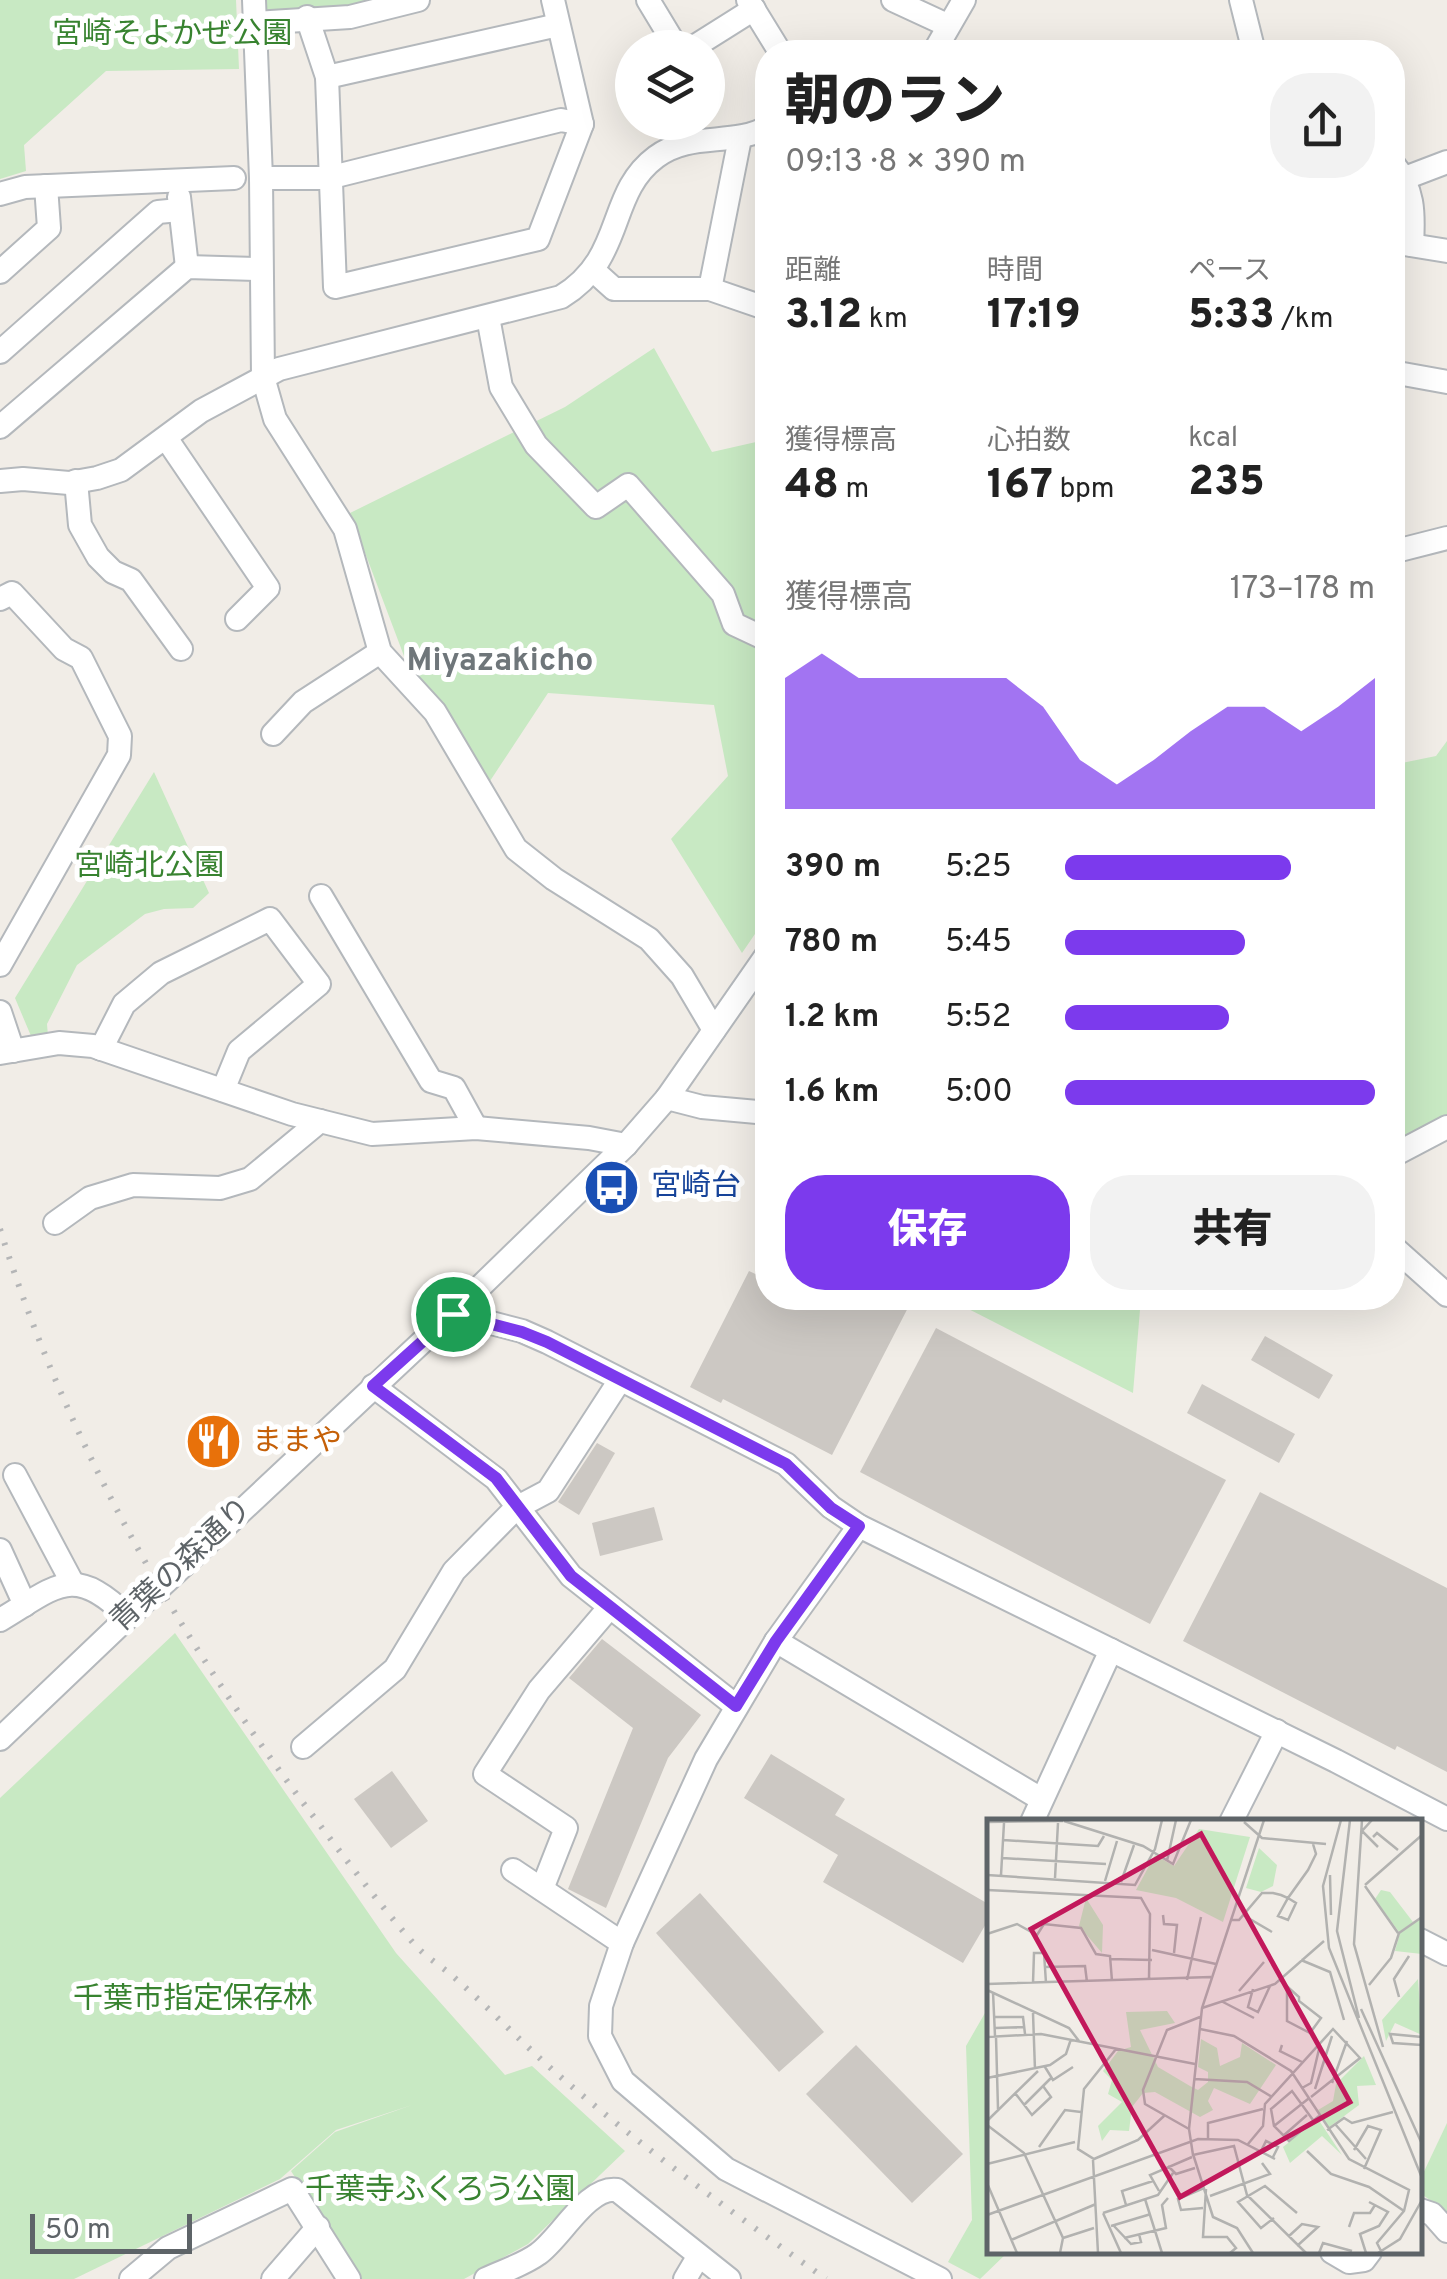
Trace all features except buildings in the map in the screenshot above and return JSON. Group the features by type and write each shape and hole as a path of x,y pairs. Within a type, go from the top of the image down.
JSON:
{"street":[{"path":"418,0 350,17 307,18 254,12 263,377 274,419 345,529 380,652 435,712 516,849 554,879 649,939 682,976 714,1030"},
{"path":"307,18 327,76 335,287 538,238 582,124 554,0"},
{"path":"648,0 666,30"},
{"path":"893,0 947,25"},
{"path":"940,40 964,0"},
{"path":"1241,0 1251,40"},
{"path":"717,30 751,5 773,40"},
{"path":"327,76 558,25"},
{"path":"261,178 328,178 560,120 582,124"},
{"path":"0,481 76,482 122,470 200,411 295,363 561,297 580,286 594,271 629,189 653,158 695,140 740,138 755,132"},
{"path":"710,290 740,138"},
{"path":"1405,169 1447,162"},
{"path":"0,194 25,187 234,178"},
{"path":"178,179 187,267"},
{"path":"1405,184 1415,208 1405,235"},
{"path":"0,272 49,228 46,186"},
{"path":"0,352 158,212 179,210"},
{"path":"1405,243 1447,250"},
{"path":"0,428 187,267 260,269"},
{"path":"594,271 614,289 710,290 755,305"},
{"path":"488,317 501,386 536,445 596,507 628,484 723,594 734,624 755,634"},
{"path":"1405,374 1447,382"},
{"path":"166,438 268,588 237,619"},
{"path":"76,482 80,525 98,558 113,572 131,580 181,649"},
{"path":"1405,549 1447,538"},
{"path":"0,600 12,594 64,648 81,658 120,736 120,755 0,965"},
{"path":"273,734 303,702 380,652"},
{"path":"321,896 432,1081 454,1088 476,1128"},
{"path":"101,1049 124,1004 161,974 270,919 319,984 239,1050 223,1090"},
{"name":"青葉の森通り","path":"0,1739 453,1314 626,1145 667,1098 755,972"},
{"path":"0,1012 6,1052 59,1043 101,1049 320,1121 372,1134 476,1128 626,1145"},
{"path":"667,1098 702,1107 755,1112"},
{"path":"54,1224 90,1198 133,1186 220,1188 250,1180 320,1121"},
{"path":"1405,1149 1447,1127"},
{"path":"1405,1257 1447,1294"},
{"path":"453,1314 522,1332 786,1464 831,1508 859,1526 1447,1819"},
{"path":"303,1747 395,1669 454,1571 516,1508 548,1490 620,1380"},
{"path":"373,1386 496,1478 571,1576 736,1706"},
{"path":"16,1475 73,1584"},
{"path":"859,1526 776,1641 706,1759 622,1943 601,2006 600,2036 623,2081 726,2169 940,2279"},
{"path":"0,1550 25,1605"},
{"path":"0,1620 53,1588 73,1584 95,1589 128,1617"},
{"path":"542,1890 566,1828 485,1774 540,1690 609,1608"},
{"path":"776,1641 1041,1799"},
{"path":"1033,1819 1111,1650"},
{"path":"1233,1819 1277,1732"},
{"path":"513,1870 622,1943"},
{"path":"1422,1941 1447,1954"},
{"path":"130,2279 168,2248 292,2189 349,2279"},
{"path":"486,2279 538,2254 593,2197 606,2189 617,2190 729,2279"},
{"path":"1422,2211 1432,2214 1447,2231"},
{"path":"272,2279 318,2228"},
{"path":"1335,2254 1349,2262 1364,2260 1368,2254"},
{"path":"685,2279 698,2257"}],"green space":[{"name":"宮崎そよかぜ公園","path":"0,0 236,0 239,69 106,71 24,145 26,171 0,179"},
{"path":"264,0 395,0 357,9 265,11"},
{"path":"654,348 712,452 755,442 755,934 742,953 671,839 728,776 714,705 548,693 490,781 404,656 350,513 565,407"},
{"path":"1447,741 1447,1118 1405,1137 1405,762 1436,756"},
{"name":"宮崎北公園","path":"154,772 209,893 193,908 145,914 77,965 47,1024 48,1036 31,1036 15,998"},
{"path":"970,1310 1140,1310 1133,1393"},
{"name":"千葉市指定保存林","path":"175,1633 396,1953 505,2075 532,2066 625,2151 528,2244 464,2279 360,2279 291,2171 335,2132 412,2105 336,2130 280,2179 74,2279 0,2279 0,1798"},
{"path":"987,2009 987,2254 1006,2254 980,2279 948,2262 972,2220 966,2046"},
{"path":"1447,2123 1447,2212 1422,2194 1422,2176"}],"railway":[{"path":"0,1229 58,1385 129,1532 212,1673 373,1895 420,1950 588,2100 688,2179 826,2279"}],"place":[{"name":"宮崎台","path":"612,1187"},
{"name":"ままや","path":"213,1442"}],"district":[{"name":"Miyazakicho","path":"500,662"}],"route":[{"path":"453,1314 547,1342 786,1464 831,1508 859,1526 776,1641 736,1706 571,1576 496,1478 373,1386 453,1314"}],"park label":[{"name":"千葉寺ふくろう公園","path":"440,2191"}]}
